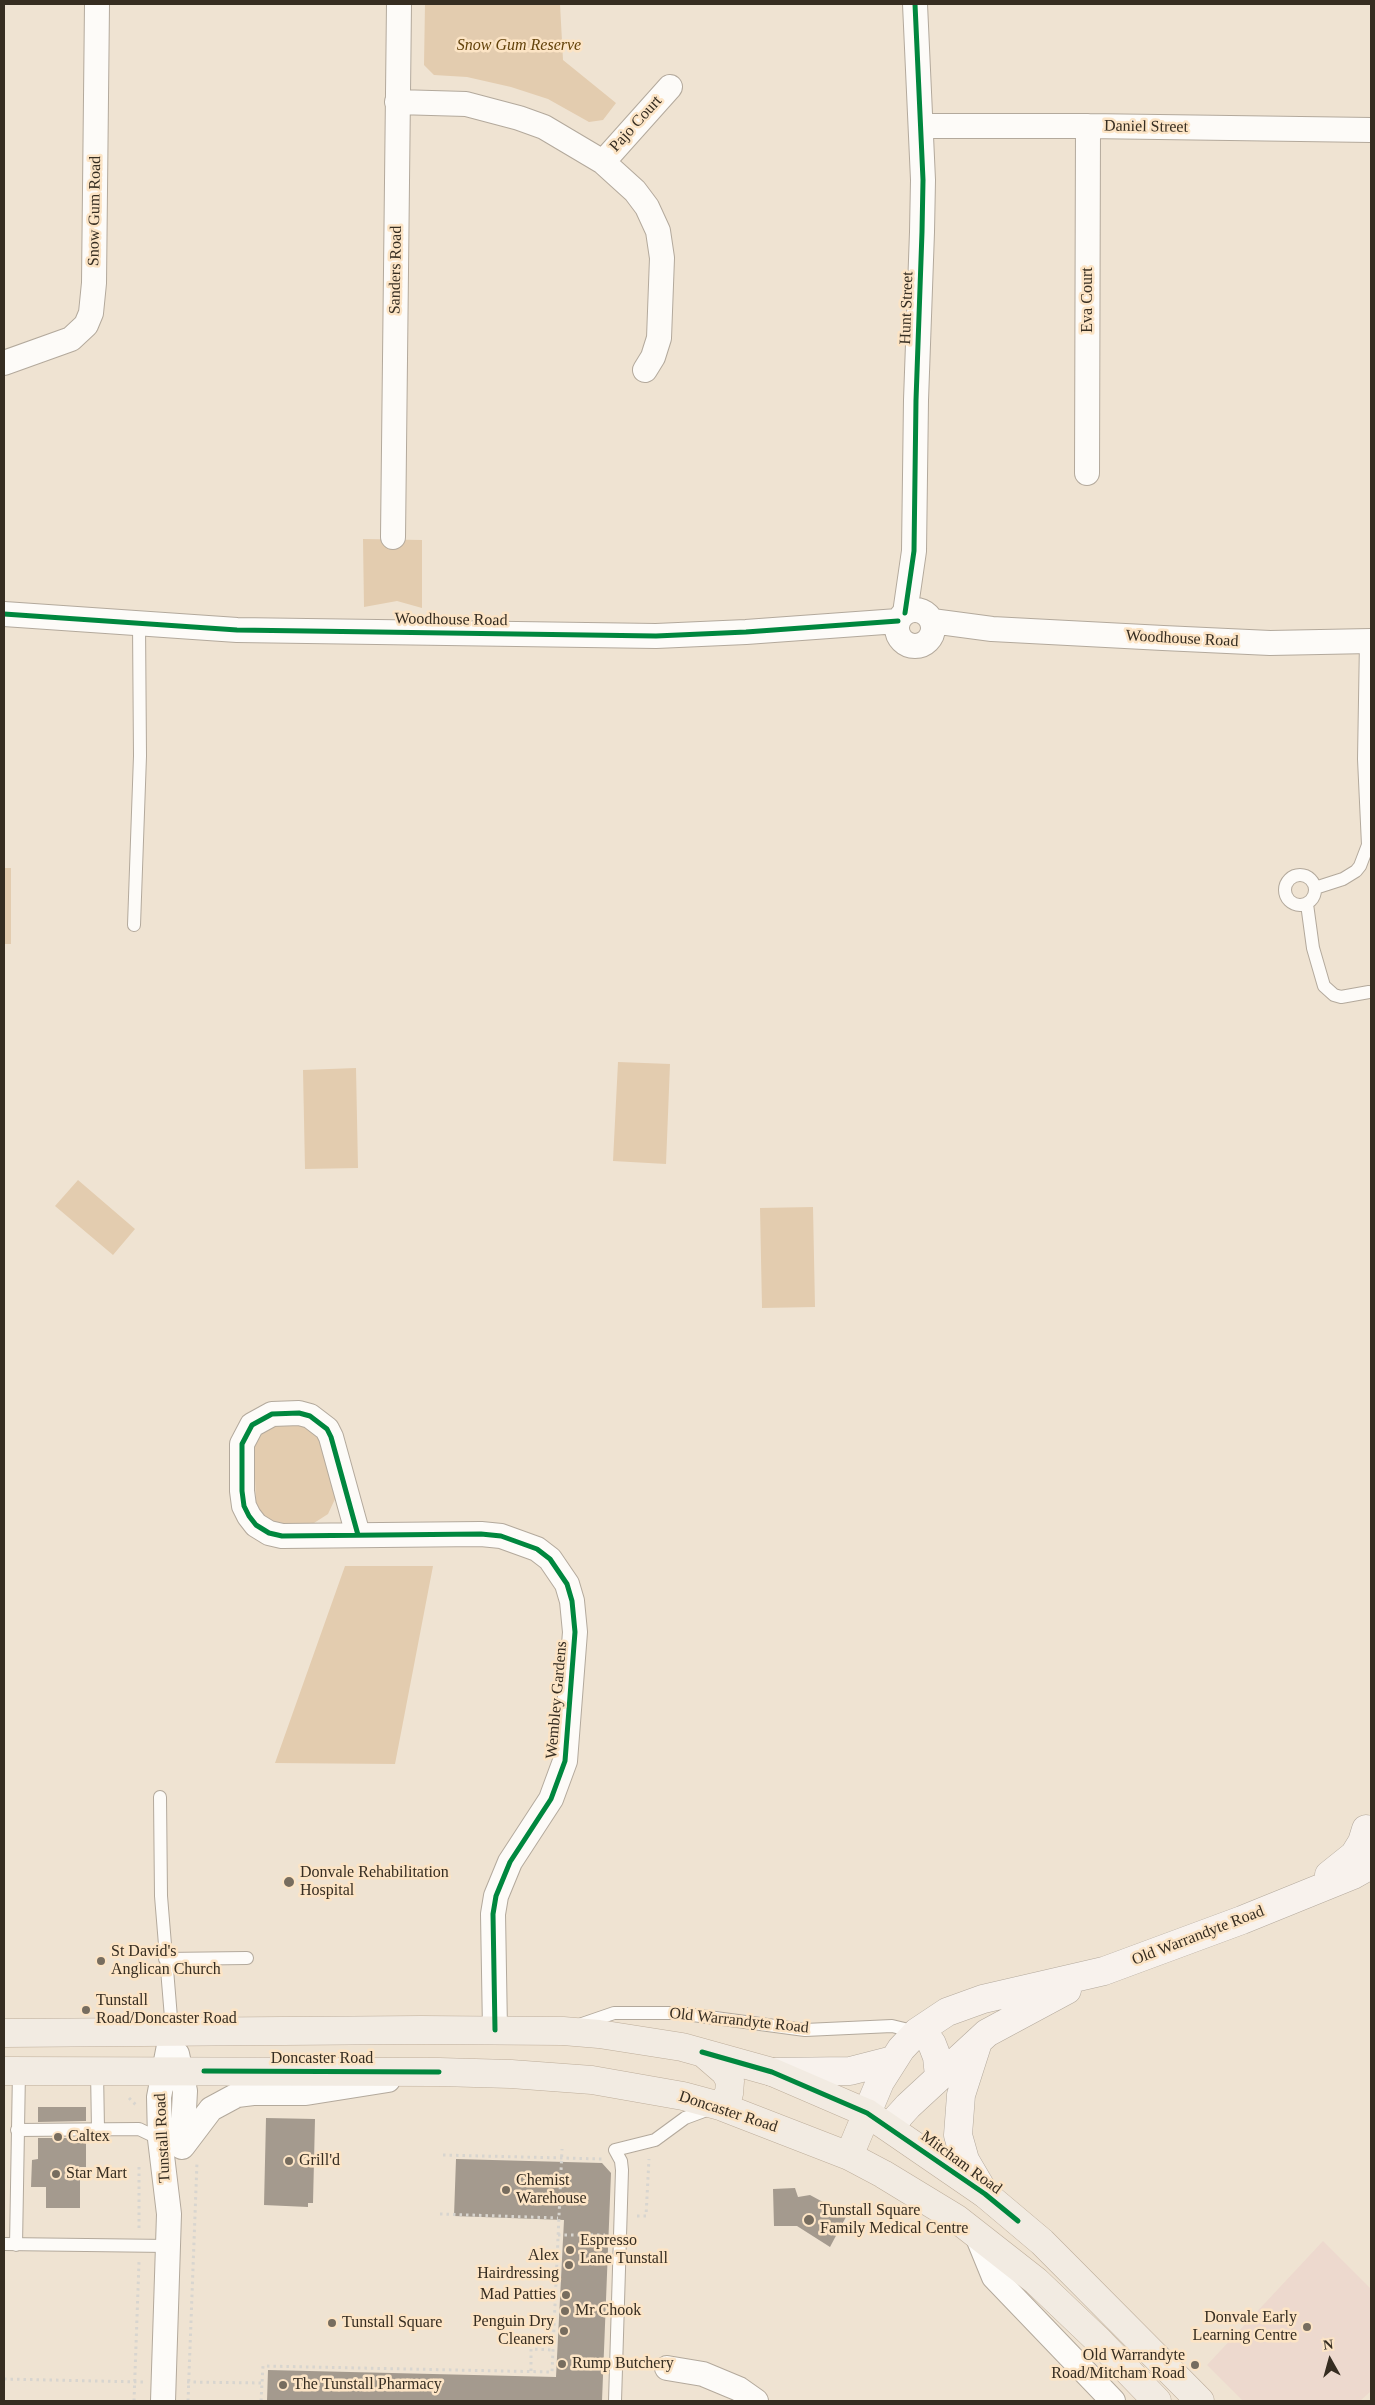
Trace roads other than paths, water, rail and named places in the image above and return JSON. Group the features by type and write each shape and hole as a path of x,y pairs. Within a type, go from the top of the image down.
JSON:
{"main road":[{"name":"Old Warrandyte Road","path":"1292,1899 1348,1862 1360,1847 1370,1827"},
{"name":"Old Warrandyte Road","path":"878,2120 939,2076 980,2039 1012,2018 1104,1971 1353,1875 1371,1865"},
{"name":"Old Warrandyte Road","path":"878,2120 877,2087 893,2060 917,2032 936,2018 961,2006 1104,1971"},
{"name":"Doncaster Road","path":"4,2032 172,2030 563,2031 637,2039 702,2052 772,2072 878,2120"},
{"path":"917,2032 927,2038 932,2044 937,2057 939,2076"},
{"path":"980,2039 961,2095 958,2128 963,2155 985,2194"},
{"path":"702,2052 725,2072 730,2082 729,2094 720,2106"},
{"path":"772,2072 850,2071 893,2060"},
{"name":"Doncaster Road","path":"12,2071 439,2072 592,2080 683,2096 720,2106 849,2156"},
{"path":"849,2156 874,2140 878,2120"},
{"name":"Mitcham Road","path":"878,2120 985,2194 1042,2242 1200,2401"},
{"path":"849,2156 884,2174 957,2219 976,2233 1036,2281 1157,2401"}],"street":[{"name":"Snow Gum Road","path":"4,364 71,339 86,324 91,313 94,282 97,4"},
{"name":"Sanders Road","path":"393,537 399,4"},
{"name":"Hunt Street","path":"915,4 921,126 922,232 916,400 915,625"},
{"name":"Pajo Court","path":"603,162 670,87"},
{"path":"397,102 466,104 520,118 564,137 603,162 636,191 647,207 658,231 662,258 660,338 653,357 645,370"},
{"name":"Daniel Street","path":"921,126 1371,130"},
{"name":"Eva Court","path":"1088,126 1088,473"},
{"name":"Woodhouse Road","path":"4,614 254,630 656,636 806,627 915,625 1270,643 1369,641"},
{"name":"Wembley Gardens","path":"358,1534 331,1437 327,1429 310,1416 299,1413 272,1414 252,1426 242,1444 242,1492 244,1506 256,1525 269,1533 282,1536 481,1534 510,1538 537,1549 550,1559 566,1584 572,1601 575,1632 565,1761 551,1799 510,1862 496,1896 493,1914 495,2030"},
{"name":"Tunstall Road","path":"163,2391 169,2214 160,2139 159,2096 171,2071 172,2030"},
{"name":"Tunstall Road","path":"171,2071 185,2090 190,2151"},
{"name":"Tunstall Road","path":"169,2214 190,2151 211,2109 237,2095 253,2093 306,2093 439,2072"},
{"path":"976,2233 994,2277 1113,2401"},
{"path":"667,2368 711,2377 739,2389 756,2401"}],"lane":[{"path":"134,925 140,756 140,624"},
{"path":"1315,888 1338,881 1356,871 1360,866 1368,845 1364,759 1369,641"},
{"path":"1301,875 1311,879 1315,888 1314,896 1307,904 1297,905 1288,899 1285,893 1286,883 1294,876 1301,875"},
{"path":"1307,904 1313,948 1324,986 1334,995 1341,997 1369,992"},
{"path":"160,1797 160,1878 172,2030"},
{"path":"165,1959 247,1958"},
{"name":"Old Warrandyte Road","path":"563,2031 609,2014 630,2012 701,2014 805,2030 892,2026 917,2032"},
{"path":"12,2071 17,2130 10,2244 168,2246"},
{"path":"98,2071 98,2129"},
{"path":"615,2401 622,2170 618,2154 655,2140 685,2118 720,2106"},
{"path":"17,2130 139,2129 160,2139"}],"place":[{"name":"Donvale Rehabilitation Hospital","path":"289,1882"},
{"name":"St David's Anglican Church","path":"101,1961"},
{"name":"Tunstall Road/Doncaster Road","path":"86,2010"},
{"name":"Caltex","path":"58,2137"},
{"name":"Grill'd","path":"289,2161"},
{"name":"Star Mart","path":"56,2174"},
{"name":"Chemist Warehouse","path":"506,2190"},
{"name":"Tunstall Square Family Medical Centre","path":"809,2220"},
{"name":"Espresso Lane Tunstall","path":"570,2250"},
{"name":"Alex Hairdressing","path":"569,2265"},
{"name":"Mad Patties","path":"566,2295"},
{"name":"Mr Chook","path":"565,2311"},
{"name":"Tunstall Square","path":"332,2323"},
{"name":"Donvale Early Learning Centre","path":"1307,2327"},
{"name":"Penguin Dry Cleaners","path":"564,2331"},
{"name":"Rump Butchery","path":"562,2364"},
{"name":"Old Warrandyte Road/Mitcham Road","path":"1195,2365"},
{"name":"The Tunstall Pharmacy","path":"283,2385"}],"park label":[{"name":"Snow Gum Reserve","path":"519,46"}]}
